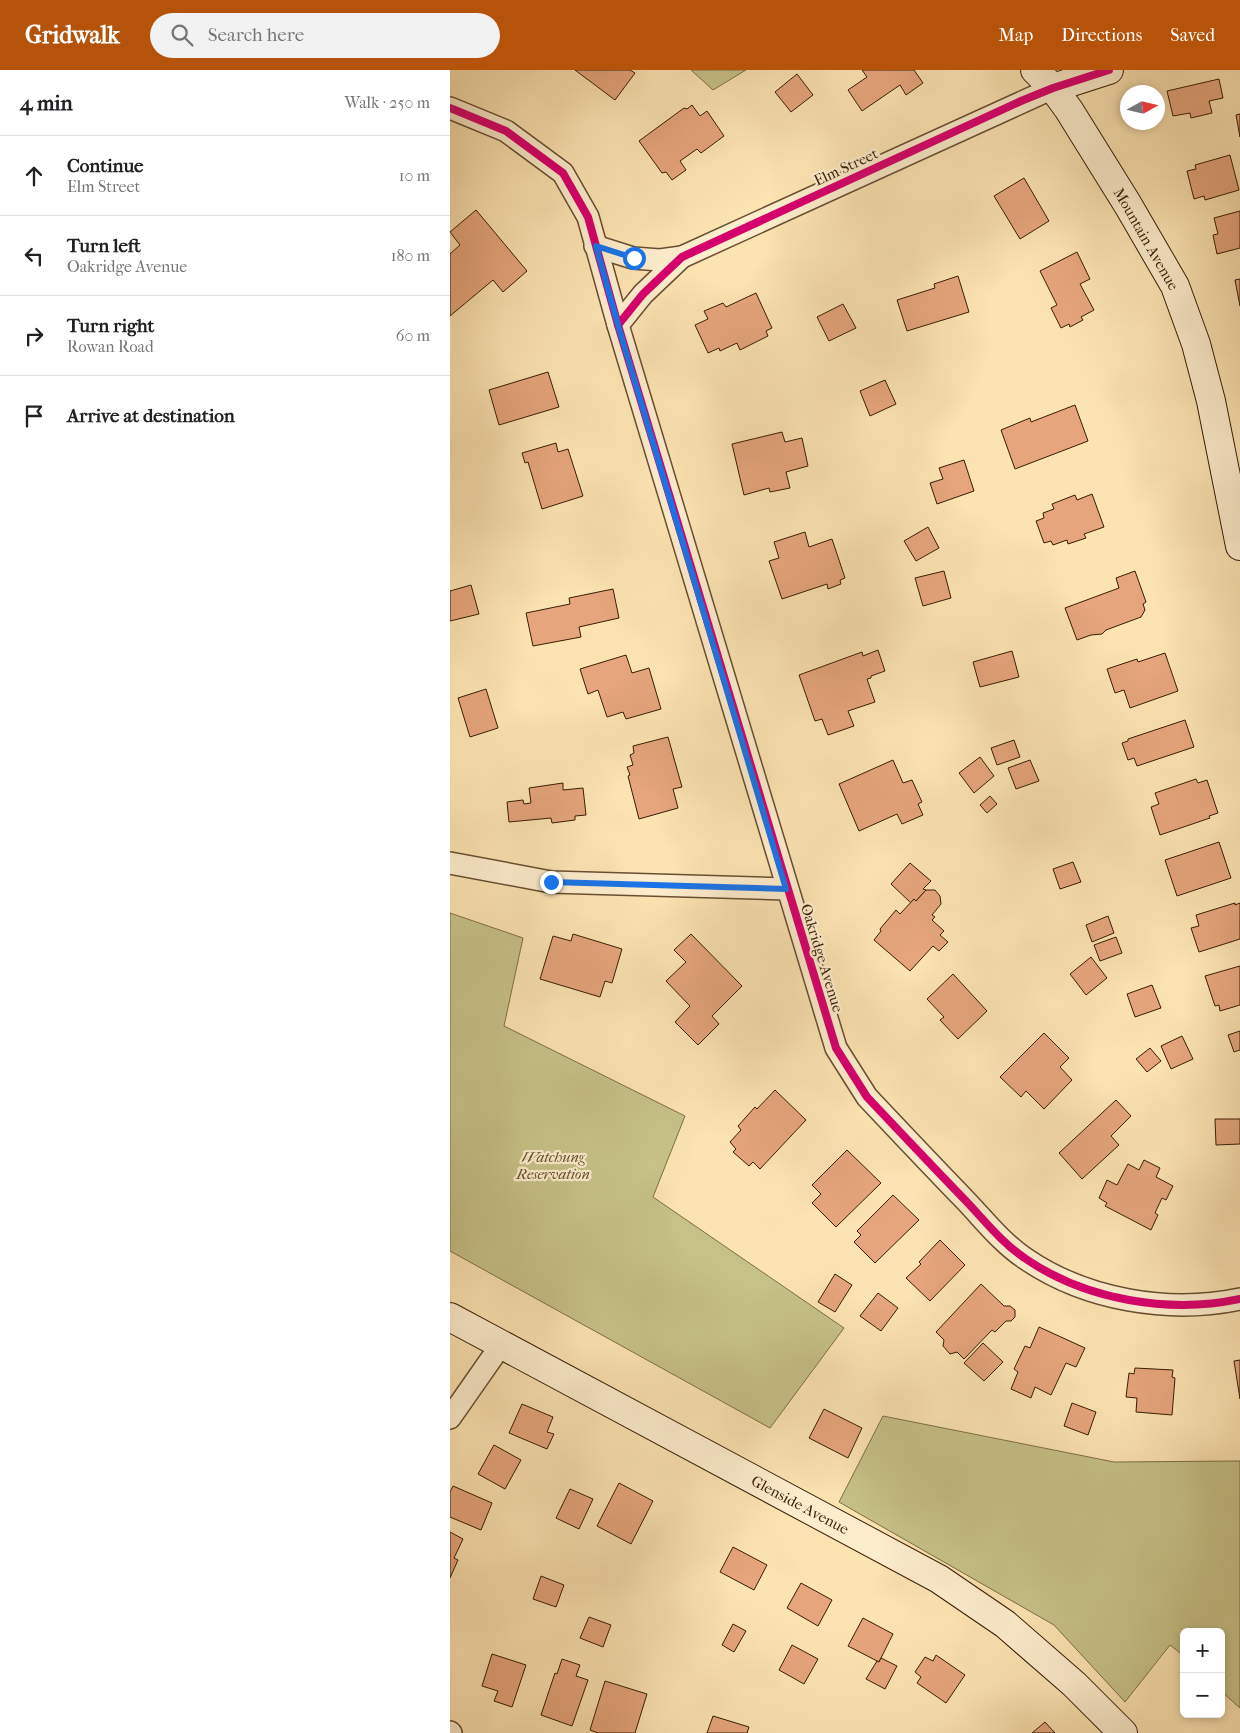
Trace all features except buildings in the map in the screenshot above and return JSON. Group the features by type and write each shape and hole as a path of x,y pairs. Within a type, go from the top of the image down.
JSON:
{"main road":[{"name":"Elm Street","path":"1044,79 1109,70"},
{"name":"Mountain Avenue","path":"1044,79 1069,110 1175,286 1196,344 1211,401 1240,546"},
{"name":"Glenside Avenue","path":"450,1317 939,1579 1005,1624 1074,1684 1123,1733"}],"street":[{"name":"Elm Street","path":"618,325 643,294 682,257 1044,79"},
{"name":"Oakridge Avenue","path":"450,108 506,131 563,173 588,217 618,325 786,889 836,1048 854,1078 867,1097 1005,1241 1025,1259 1052,1274 1080,1286 1108,1295 1138,1301 1168,1304 1199,1304 1240,1299"},
{"name":"Elm Street","path":"596,246 634,258 660,260 682,257"},
{"path":"450,863 551,882 786,889"},
{"path":"450,1418 501,1344"}],"green space":[{"path":"691,70 746,70 713,90"},
{"name":"Watchung Reservation","path":"450,913 523,938 504,1026 685,1116 653,1197 844,1328 770,1428 450,1251"},
{"path":"883,1416 1114,1462 1240,1461 1240,1708 1225,1695 1225,1628 1180,1628 1180,1653 1170,1645 1125,1702 1054,1625 839,1502"}],"cycle path":[{"path":"618,325 643,294 682,257 1021,101 1053,88 1109,70"},
{"path":"450,108 506,131 563,173 588,217 618,325 836,1048 867,1097 1002,1239 1026,1259 1050,1273 1075,1285 1101,1294 1157,1304 1185,1305 1240,1299"}],"route":[{"path":"551,882 786,889 606,286 596,246 634,258"}]}
